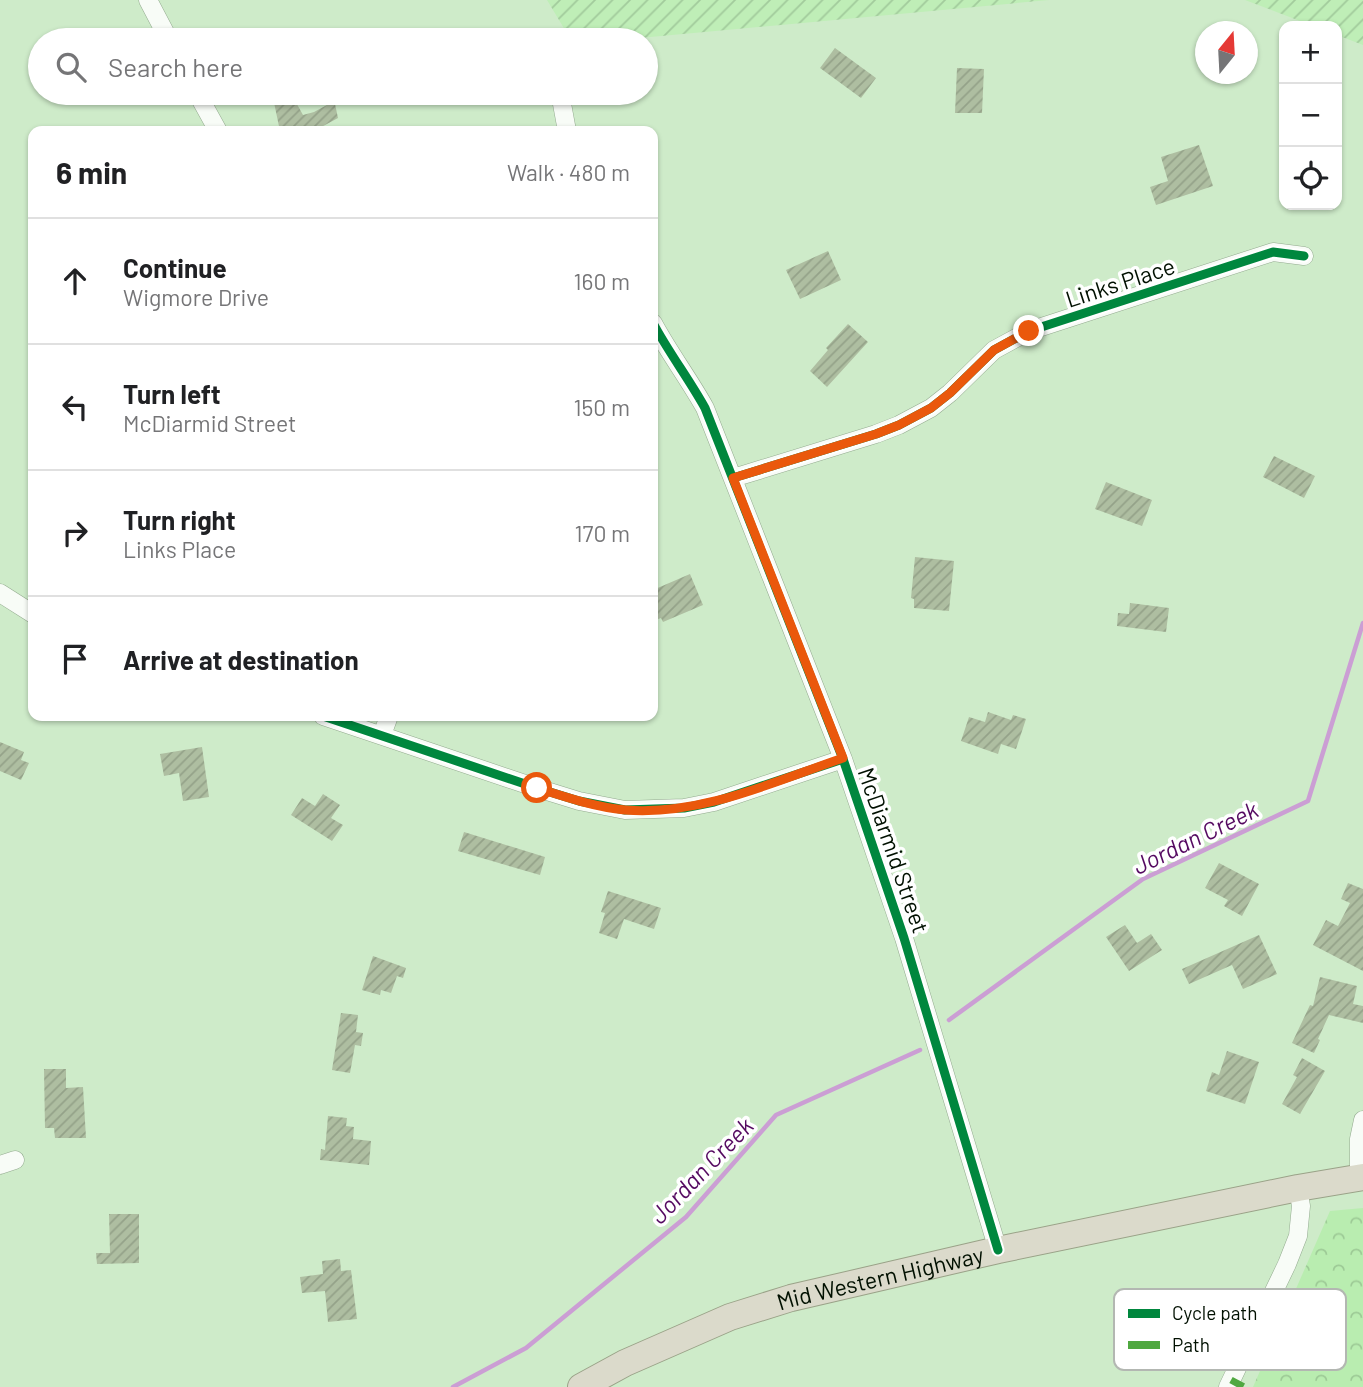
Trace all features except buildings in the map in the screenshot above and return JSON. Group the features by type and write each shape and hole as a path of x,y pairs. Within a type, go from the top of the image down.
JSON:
{"highway":[{"name":"Mid Western Highway","path":"581,1387 625,1363 730,1317 791,1298 998,1250 1361,1177"}],"street":[{"path":"148,0 163,28"},
{"path":"204,105 215,126"},
{"path":"562,105 566,126"},
{"name":"Links Place","path":"733,478 899,425 944,398 994,350 1029,331 1273,252 1304,256"},
{"name":"McDiarmid Street","path":"658,332 705,408 843,758 904,938 998,1250"},
{"path":"0,593 28,611"},
{"path":"339,721 537,788 579,801 625,810 684,808 714,802 843,758"},
{"path":"382,735 387,721"},
{"path":"1361,1177 1359,1139 1363,1120"},
{"path":"1275,1289 1298,1236 1301,1206 1298,1188"},
{"path":"1228,1387 1236,1370"}],"shaded area":[{"path":"547,0 1049,0 658,36 658,28 564,28"},
{"path":"1245,0 1363,0 1363,45 1342,37 1342,21 1300,21"}],"green space":[{"path":"1363,1208 1363,1387 1253,1387 1260,1370 1346,1370 1346,1289 1296,1289 1330,1211"}],"waterway":[{"name":"Jordan Creek","path":"949,1020 1143,879 1308,801 1363,623"},
{"name":"Jordan Creek","path":"453,1387 526,1348 686,1217 776,1115 920,1050"}],"marked path":[{"path":"1231,1380 1244,1387"}],"cycle path":[{"path":"733,478 899,425 931,408 994,350 1029,331 1273,252 1304,256"},
{"path":"658,331 705,408 843,759 904,938 998,1250"},
{"path":"338,721 537,788 579,801 625,810 684,808 714,802 843,759"}],"route":[{"path":"537,788 579,801 625,810 684,808 714,802 843,758 733,478 899,425 944,398 994,350 1029,331"}]}
